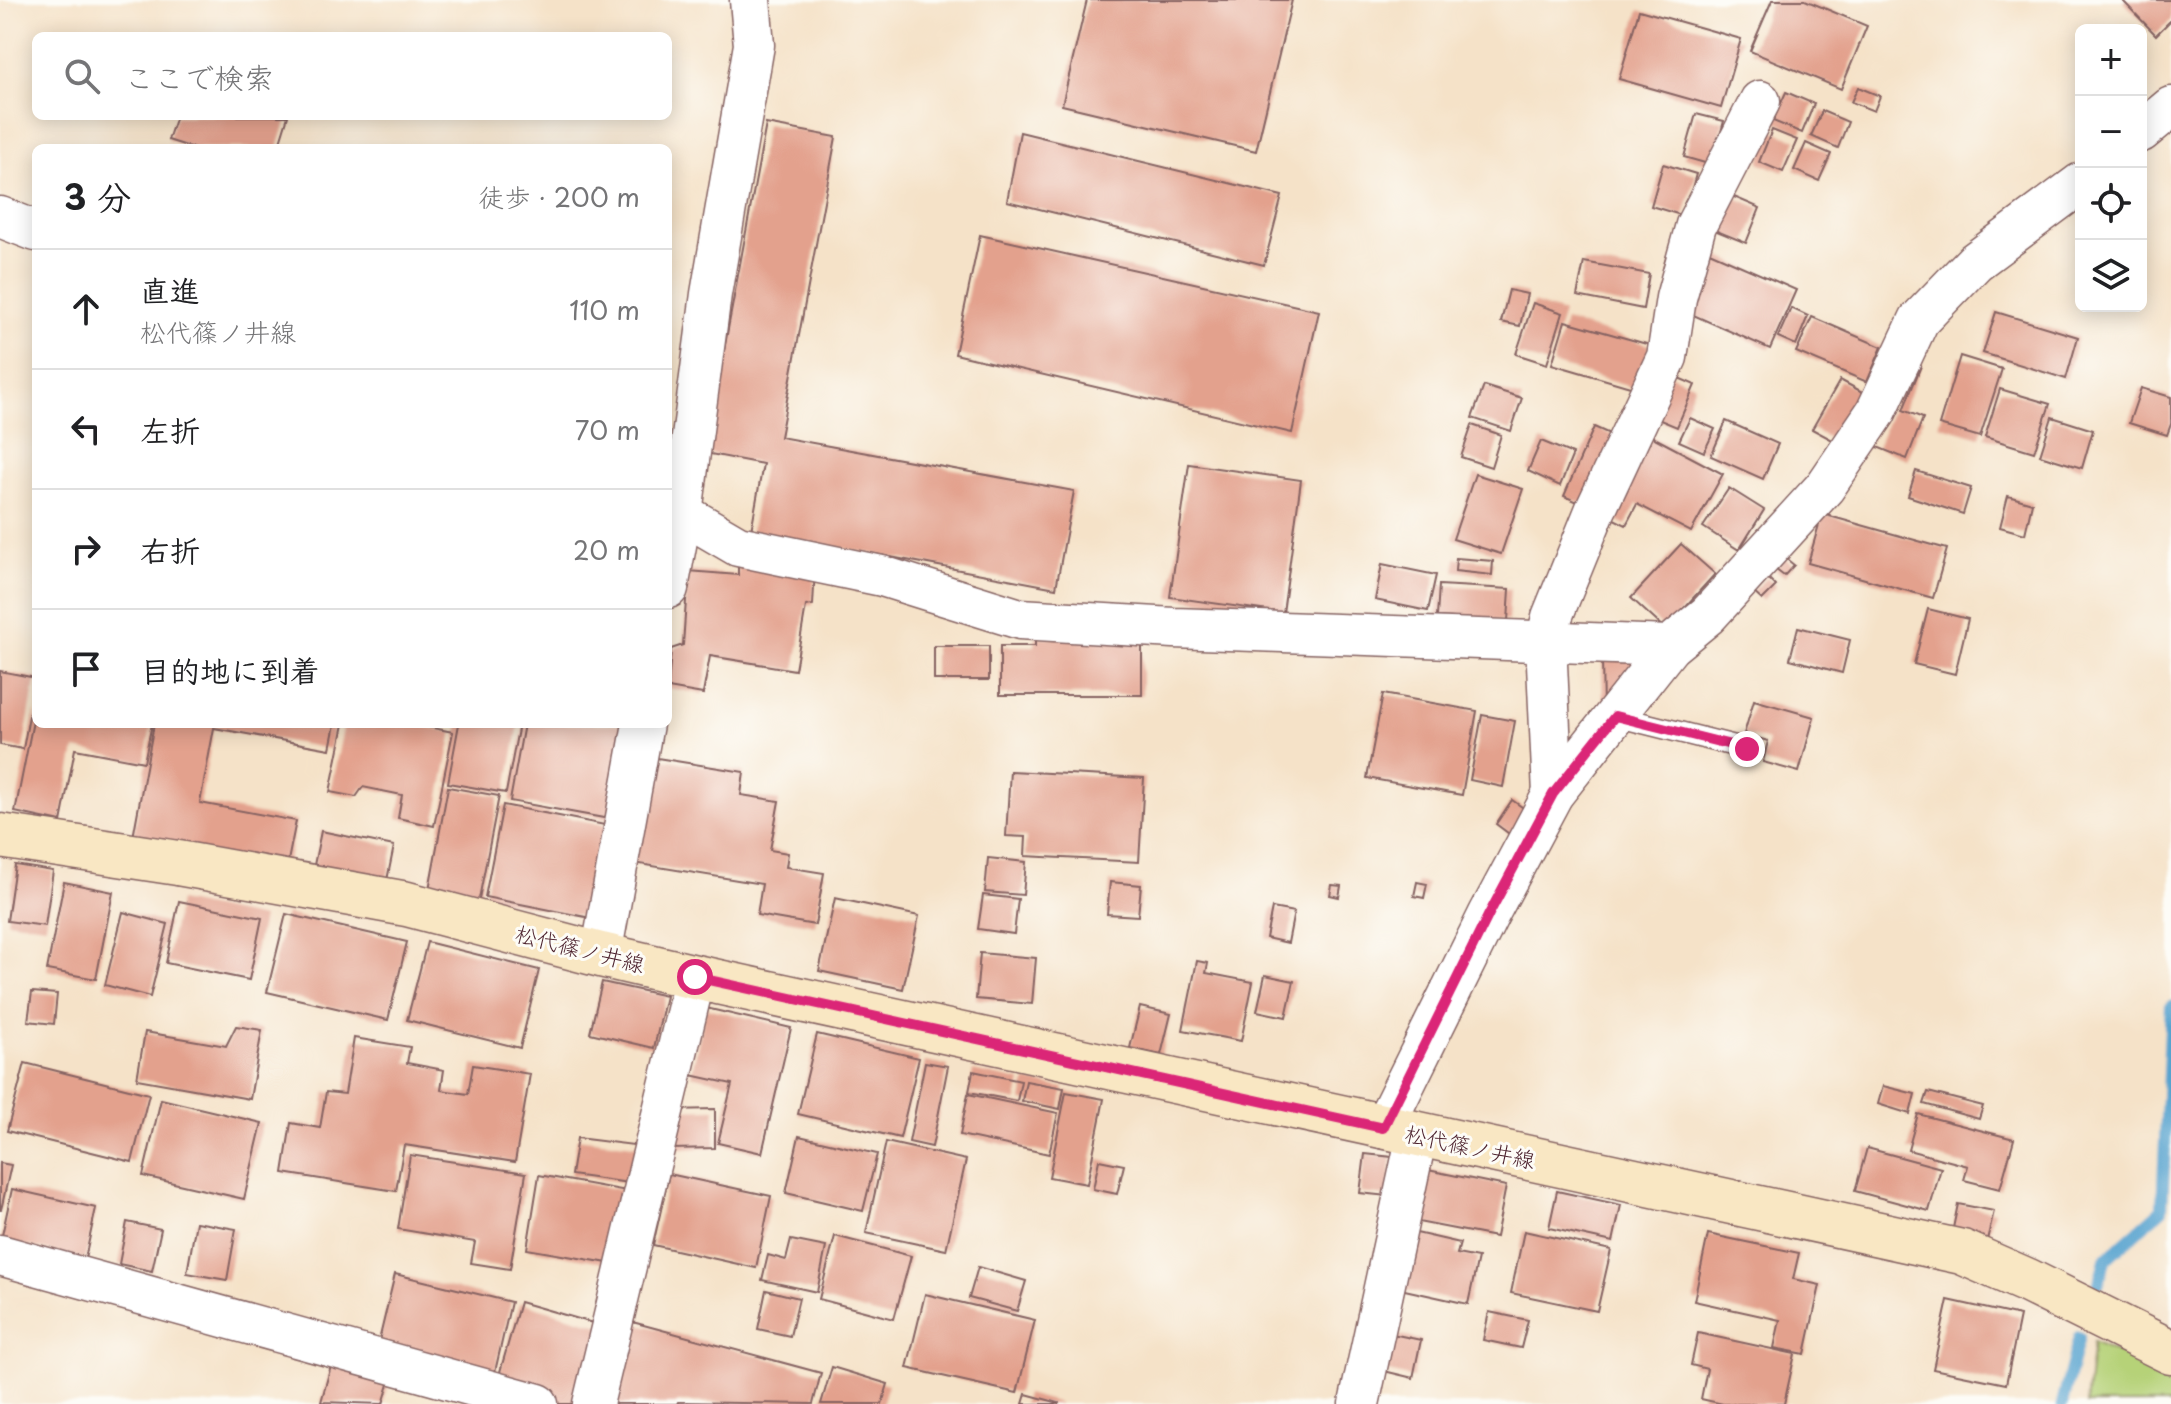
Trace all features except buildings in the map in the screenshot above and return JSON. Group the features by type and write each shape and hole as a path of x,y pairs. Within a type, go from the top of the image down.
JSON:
{"main road":[{"name":"松代篠ノ井線","path":"0,836 178,863 407,904 695,977 1962,1252 2171,1352"}],"street":[{"path":"672,543 675,509 754,45 750,0"},
{"path":"1553,794 1546,642 1552,617 1595,511 1667,357 1676,298 1696,225 1760,101"},
{"path":"2147,127 2171,107"},
{"path":"1359,1404 1400,1132 1489,914 1553,794 1670,646 1708,615 1825,487 1876,412 1919,320 1975,262 2075,187"},
{"path":"0,217 32,229"},
{"path":"675,509 738,546 882,576 1020,619 1174,628 1670,646"},
{"path":"601,955 642,728"},
{"path":"593,1404 695,977"},
{"path":"0,1255 538,1404"}],"lane":[{"path":"1615,716 1747,749"}],"green space":[{"path":"2093,1342 2171,1377 2171,1404 2086,1404"}],"waterway":[{"path":"2099,1283 2105,1260 2162,1209 2171,1006"},
{"path":"2062,1404 2079,1337"}],"route":[{"path":"695,977 1383,1128 1489,914 1553,794 1615,716 1747,749"}]}
